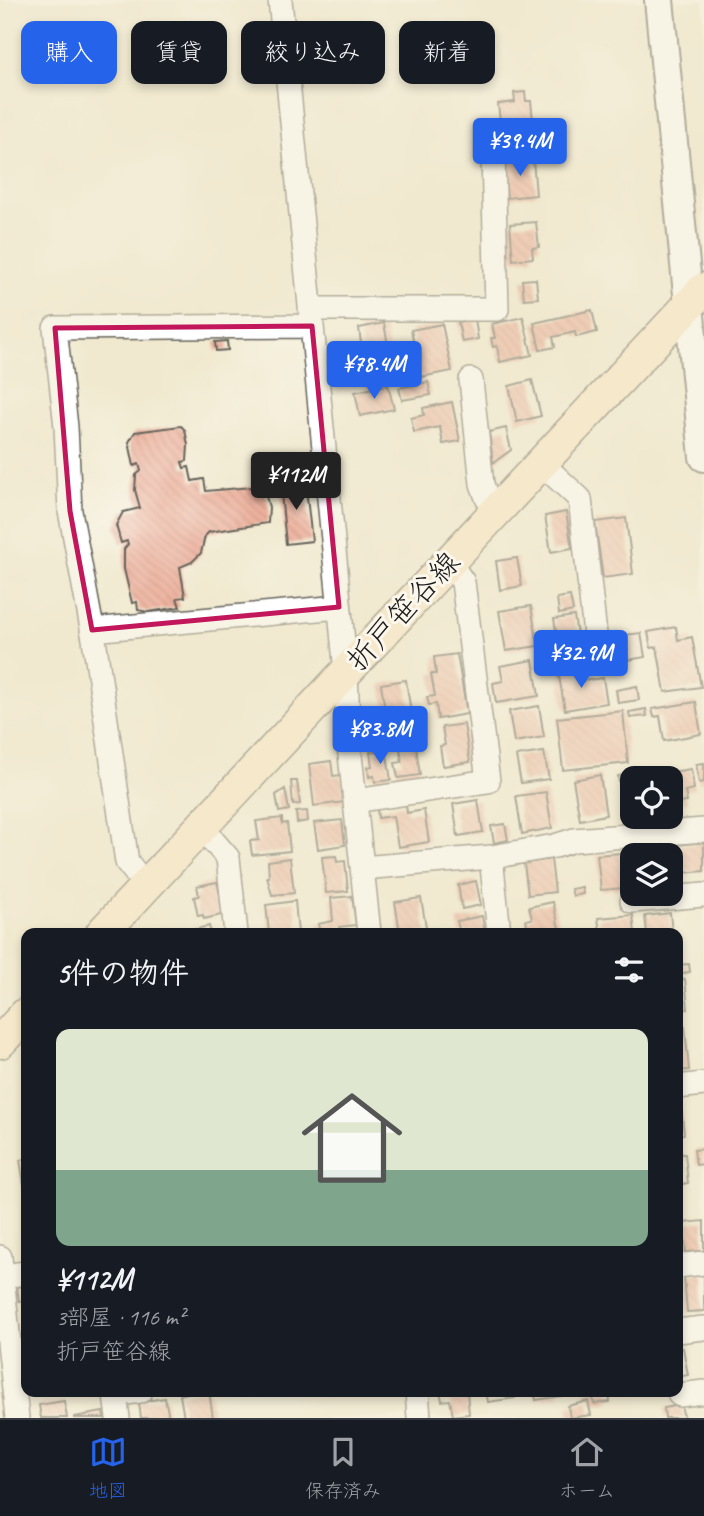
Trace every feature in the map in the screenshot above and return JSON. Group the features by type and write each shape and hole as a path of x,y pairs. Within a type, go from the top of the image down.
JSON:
{"main road":[{"name":"折戸笹谷線","path":"107,928 696,298"},
{"path":"0,1042 21,1019"}],"street":[{"path":"280,0 340,607 349,745 368,928"},
{"path":"659,0 696,298 704,457"},
{"path":"146,886 127,862 92,630 70,511 66,427 55,328 496,309 493,156"},
{"path":"471,380 482,484 496,511"},
{"path":"541,463 580,499 597,652"},
{"path":"355,801 488,782 463,582 449,562"},
{"path":"92,630 340,607"},
{"path":"201,827 228,858 235,928"},
{"path":"362,868 491,857 574,840 704,830"},
{"path":"491,857 498,928"},
{"path":"683,897 704,895"},
{"path":"683,1086 704,1084"},
{"path":"683,1265 704,1263"},
{"path":"17,1418 1,1267 21,1272"},
{"path":"683,1330 704,1328"},
{"path":"683,1395 704,1392"},
{"path":"116,1397 118,1418"},
{"path":"417,1397 419,1418"}],"highlighted area":[{"path":"312,326 339,607 92,630 70,511 55,328"}],"building":[{"path":"525,92 526,101 531,101 536,150 503,153 501,141 497,142 496,131 501,130 498,104 515,102 514,93"},
{"path":"533,159 536,195 507,198 503,162"},
{"path":"536,222 539,247 532,248 533,258 513,260 510,224"},
{"path":"536,279 538,298 524,299 522,280"},
{"path":"592,310 597,332 576,337 575,332 553,337 555,347 540,350 534,323"},
{"path":"523,317 532,355 500,362 497,346 493,347 491,338 495,338 492,324"},
{"path":"475,319 478,339 462,342 458,322"},
{"path":"384,323 392,368 386,369 387,372 360,378 355,352 362,351 359,328"},
{"path":"442,324 452,371 421,377 411,330"},
{"path":"227,341 228,350 216,351 215,342"},
{"path":"532,380 541,416 517,422 509,386"},
{"path":"428,382 431,395 402,400 399,388"},
{"path":"388,385 394,409 360,416 355,392"},
{"path":"452,402 460,441 443,444 440,427 414,432 411,418 424,415 423,408"},
{"path":"181,426 185,430 188,445 187,461 182,462 184,468 189,467 192,481 204,479 206,491 263,486 269,507 268,523 209,532 205,536 201,553 192,562 180,567 185,597 177,598 180,607 148,612 138,610 137,602 132,603 124,569 124,549 128,544 127,541 121,543 116,525 123,512 140,508 135,490 136,475 141,471 139,464 134,466 129,442 135,432"},
{"path":"506,428 511,450 493,463 489,432"},
{"path":"305,480 312,541 286,544 280,483"},
{"path":"566,512 572,548 551,552 545,516"},
{"path":"626,518 633,574 603,578 595,522"},
{"path":"517,558 522,586 500,590 496,561"},
{"path":"570,596 573,611 559,614 557,598"},
{"path":"531,606 538,646 506,651 499,611"},
{"path":"574,616 577,634 557,637 554,619"},
{"path":"676,627 678,640 692,637 701,687 665,692 657,647 651,648 648,632"},
{"path":"641,633 645,657 628,660 624,635"},
{"path":"619,637 621,650 609,652 606,639"},
{"path":"457,654 467,714 438,719 436,704 429,705 427,697 435,696 431,674 436,674 434,657"},
{"path":"533,660 539,696 496,703 493,683 503,681 500,666"},
{"path":"577,668 580,681 603,678 607,703 565,710 558,671"},
{"path":"406,680 413,725 388,729 381,684"},
{"path":"637,686 639,700 618,703 616,690"},
{"path":"696,702 701,734 664,741 660,716 654,717 652,709"},
{"path":"539,706 544,737 514,742 509,711"},
{"path":"366,708 369,728 360,729 357,710"},
{"path":"646,709 647,716 630,718 629,712"},
{"path":"623,711 628,763 563,770 557,718"},
{"path":"464,724 470,762 443,766 440,746 445,745 442,727"},
{"path":"416,747 420,775 398,778 395,763 402,762 400,749"},
{"path":"386,750 391,780 375,782 374,776 369,777 368,767 372,766 370,752"},
{"path":"544,752 549,779 521,783 516,756"},
{"path":"331,761 333,776 342,775 345,802 314,806 309,764"},
{"path":"704,763 704,782 699,783 696,764"},
{"path":"691,769 694,789 685,791 687,802 683,803 683,770"},
{"path":"600,775 606,815 580,820 573,780"},
{"path":"291,781 297,781 300,804 293,805"},
{"path":"285,789 289,810 279,812 276,795"},
{"path":"546,792 552,828 522,834 516,796"},
{"path":"478,800 483,832 458,836 453,804"},
{"path":"406,804 407,813 424,810 429,842 398,847 393,816 378,818 377,809"},
{"path":"307,811 308,821 297,823 296,812"},
{"path":"282,818 282,824 287,823 290,851 252,855 250,841 259,840 256,821"},
{"path":"342,820 345,845 318,849 314,823"},
{"path":"505,824 508,840 494,843 491,826"},
{"path":"704,842 704,871 683,873 683,844"},
{"path":"620,853 620,888 601,890 597,855"},
{"path":"336,856 337,862 345,861 348,891 326,893 322,857"},
{"path":"290,858 294,893 272,895 267,877 268,861"},
{"path":"551,859 555,892 528,895 524,863"},
{"path":"476,881 481,905 462,909 458,885"},
{"path":"217,882 225,914 204,919 203,915 198,916 194,897 199,896 197,886"},
{"path":"582,887 583,894 573,896 571,889"},
{"path":"352,896 356,925 319,928 318,924 333,921 331,898"},
{"path":"421,898 426,928 399,928 395,902"},
{"path":"295,901 298,928 268,928 266,905"},
{"path":"553,902 559,928 528,928 526,920 532,919 529,907"},
{"path":"670,913 672,928 646,928 645,916"},
{"path":"633,915 634,928 599,928 598,918"},
{"path":"482,916 484,928 459,928 457,921"},
{"path":"683,964 689,964 690,972 683,973"},
{"path":"683,979 688,1009 683,1009"},
{"path":"683,1027 689,1070 683,1070"},
{"path":"704,1149 704,1164 696,1165 694,1150"},
{"path":"683,1154 685,1154 688,1183 683,1184"},
{"path":"704,1221 704,1251 686,1252 683,1223"},
{"path":"704,1274 704,1311 687,1312 684,1276"},
{"path":"17,1287 21,1287 21,1301 19,1301"},
{"path":"683,1348 688,1375 683,1376"},
{"path":"180,1397 210,1397 213,1418 184,1418"},
{"path":"441,1397 468,1397 469,1414 453,1416 450,1400 442,1401"},
{"path":"487,1397 515,1397 515,1398 488,1402"},
{"path":"593,1397 610,1397 610,1402 594,1404"},
{"path":"165,1398 169,1418 141,1418 139,1402"},
{"path":"64,1401 67,1418 41,1418 39,1405"},
{"path":"588,1401 591,1415 570,1418 568,1406"},
{"path":"681,1405 684,1418 665,1418 664,1408"},
{"path":"103,1412 104,1418 74,1418 74,1417"}]}
